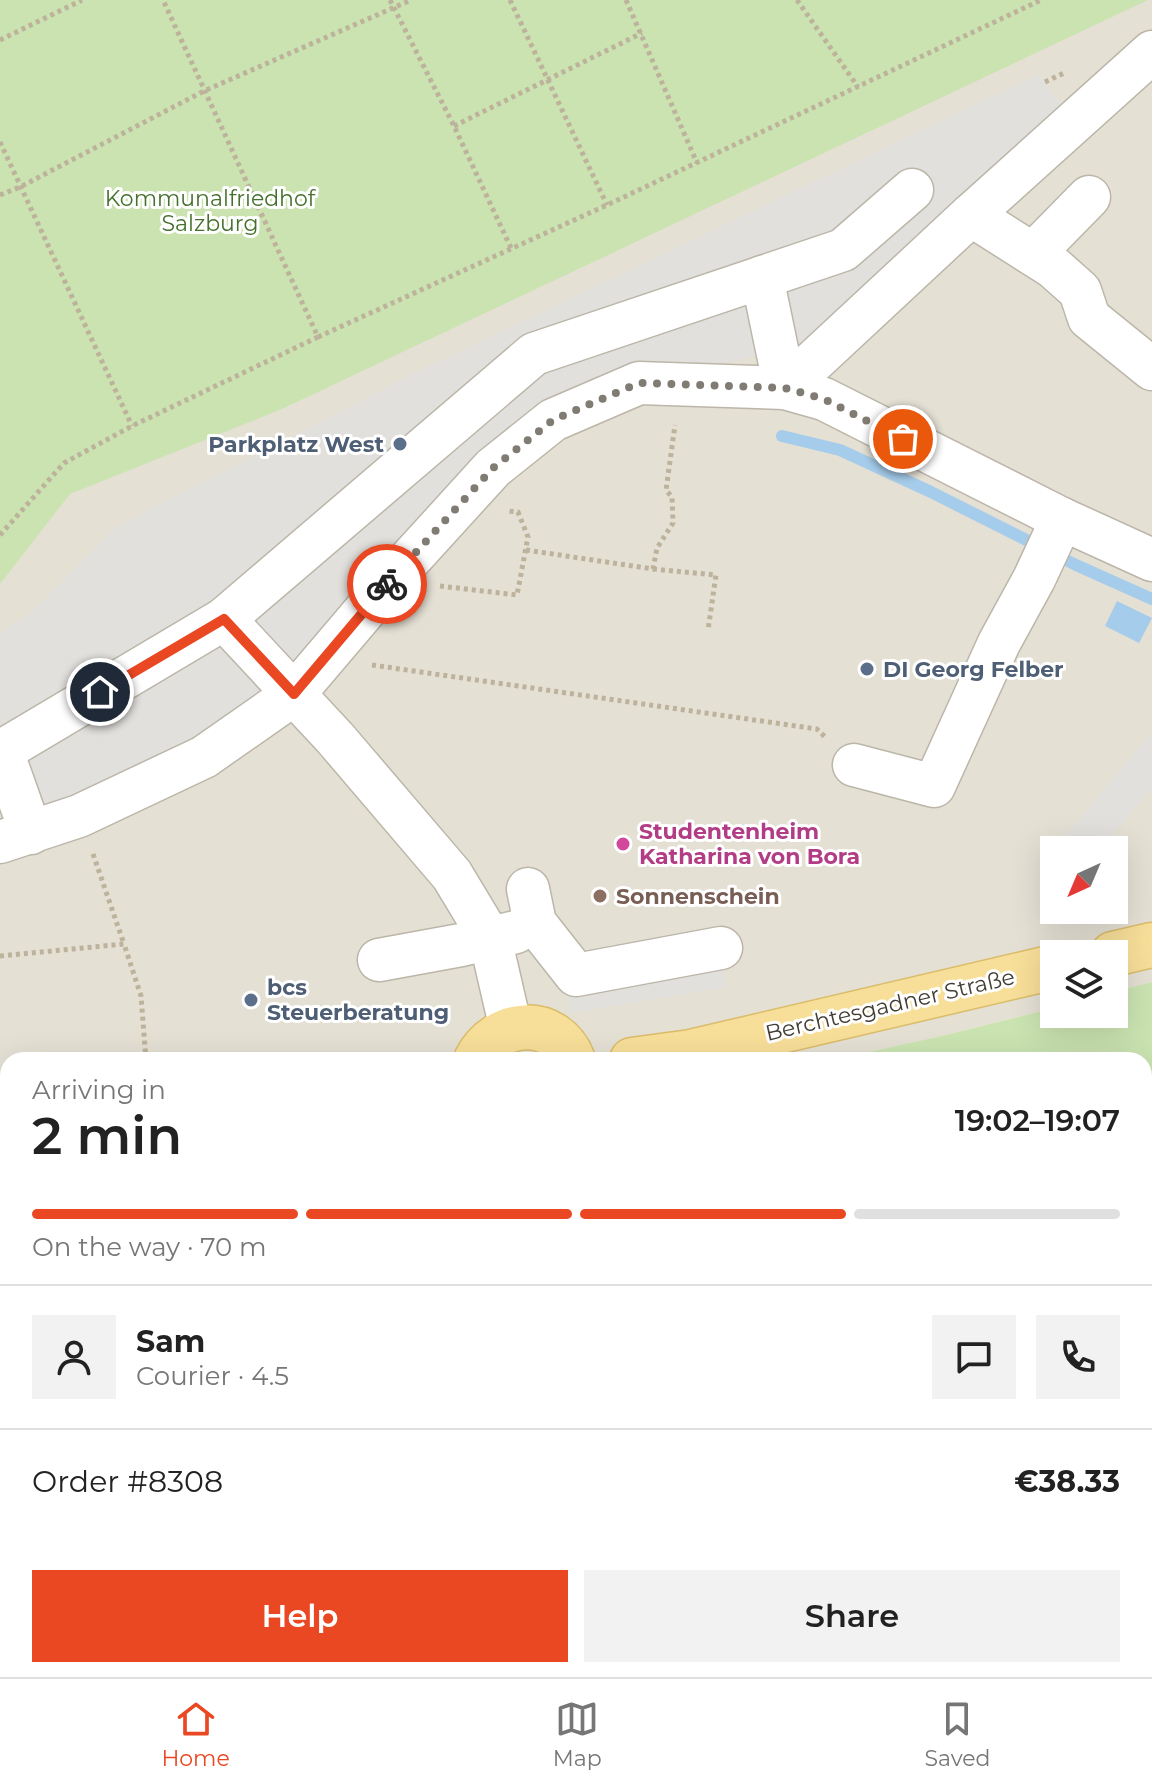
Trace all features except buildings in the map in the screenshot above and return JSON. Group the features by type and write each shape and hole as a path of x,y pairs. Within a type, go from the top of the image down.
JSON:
{"main road":[{"path":"1128,951 1152,945"},
{"name":"Berchtesgadner Straße","path":"691,1052 1040,970"},
{"path":"480,1052 495,1036 511,1029 528,1027 545,1031 560,1041 568,1052"}],"street":[{"path":"785,388 1152,52"},
{"path":"912,190 843,250 534,354 224,619 1,751 16,838 79,816 204,757 294,694 391,580 493,468 553,420 639,383 785,388 824,399 1057,529 1152,560"},
{"path":"1033,254 1089,197"},
{"path":"971,215 1053,267 1080,291 1089,318 1152,369"},
{"path":"762,277 785,388"},
{"path":"607,329 611,396"},
{"path":"854,765 934,786 999,643 1057,529"},
{"path":"224,619 335,738 452,875 490,938 511,1029"},
{"path":"379,960 514,932 532,906 576,975 721,948"}],"path":[{"path":"0,40 82,0"},
{"path":"163,0 318,337"},
{"path":"390,0 511,248"},
{"path":"0,195 204,91 411,0"},
{"path":"510,0 607,205"},
{"path":"626,0 697,163"},
{"path":"797,0 858,87"},
{"path":"0,535 64,463 132,426 1041,0"},
{"path":"454,126 642,33"},
{"path":"0,142 132,426"},
{"path":"653,569 657,548 673,523 672,497 666,490 681,385"},
{"path":"391,580 517,595 528,537 518,512 460,504"},
{"path":"526,550 716,575 708,630"},
{"path":"372,665 817,729 854,765"},
{"path":"79,816 141,996 145,1052"},
{"path":"0,956 124,944"}],"shaded area":[{"path":"0,0 1152,0 1152,982 1128,988 1128,940 1040,940 1040,1012 868,1052 0,1052"},
{"name":"Parkplatz West","path":"1039,74 1062,106 814,342 639,383 553,421 294,694 0,842 0,633 31,613 116,527 417,372"},
{"path":"1152,732 1152,789 1110,836 1065,836"},
{"path":"720,960 725,987 571,1013 566,986"}],"green space":[{"name":"Kommunalfriedhof Salzburg","path":"0,0 1148,0 282,409 70,494 0,584"},
{"path":"1152,982 1152,1052 868,1052 1040,1012 1040,1028 1128,1028 1128,988"}],"water":[{"path":"1117,601 1152,618 1139,643 1105,626"}],"waterway":[{"path":"782,436 840,450 1152,599"}],"way so far":[{"path":"387,584 493,468 553,420 639,383 785,388 824,399 903,439"}],"place":[{"name":"Parkplatz West","path":"400,444"},
{"name":"DI Georg Felber","path":"867,669"},
{"name":"Studentenheim Katharina von Bora","path":"623,844"},
{"name":"Sonnenschein","path":"600,896"},
{"name":"bcs Steuerberatung","path":"251,1000"}],"route":[{"path":"100,692 224,619 294,694 387,584"}]}
